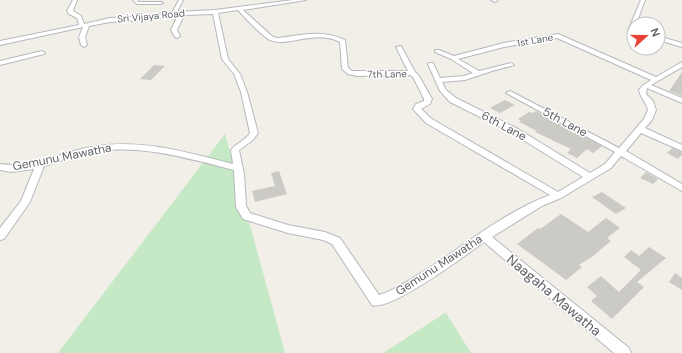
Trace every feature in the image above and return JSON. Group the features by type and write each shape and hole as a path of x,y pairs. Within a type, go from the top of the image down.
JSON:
{"street":[{"path":"75,0 70,11 71,13 78,15 85,25 82,37 84,45"},
{"path":"135,0 137,3 161,3 146,18"},
{"path":"174,14 180,0"},
{"name":"Sri Vijaya Road","path":"0,43 110,20 146,18 182,13 215,12 304,0"},
{"path":"637,16 643,0"},
{"name":"7th Lane","path":"238,8 271,38 278,40 325,35 338,38 343,41 345,69 350,73 412,73 416,76 428,99 427,102 419,106 417,109 420,114 446,131 558,196"},
{"path":"215,12 225,59 237,74 244,92 254,133 251,139 241,144 235,150 238,168"},
{"path":"177,36 174,30 182,13"},
{"name":"1st Lane","path":"453,58 504,46 558,36 657,80"},
{"path":"666,40 682,45"},
{"path":"399,47 412,73"},
{"path":"437,51 453,58 479,74"},
{"path":"0,63 42,53"},
{"name":"6th Lane","path":"431,64 443,90 453,100 515,131 590,177"},
{"path":"647,86 682,64"},
{"path":"438,80 465,78 490,69 511,65"},
{"path":"647,86 682,101"},
{"name":"Gemunu Mawatha","path":"0,167 12,168 40,164 81,151 98,148 132,147 186,155 238,168 240,174 241,207 247,216 288,229 325,236 336,241 376,301 385,299 420,280 484,236 540,203 558,196 608,166 648,120 652,110 649,101 643,94 642,90 647,86"},
{"name":"5th Lane","path":"510,93 621,152 682,188"},
{"path":"640,129 682,148"},
{"path":"0,236 25,202 40,164"},
{"name":"Naagaha Mawatha","path":"484,236 624,353"}],"green space":[{"path":"225,134 285,353 58,353"},
{"path":"445,313 471,353 383,353"}],"building":[{"path":"154,65 165,66 151,80 140,79"},
{"path":"682,72 682,96 669,91"},
{"path":"505,100 515,105 500,113 490,108"},
{"path":"536,111 602,146 593,153 587,149 577,158 567,153 571,149 535,132 537,131 519,122 521,121 518,119 529,112 532,113"},
{"path":"672,148 682,152 682,155 678,159 667,153"},
{"path":"279,171 287,194 255,202 252,191 275,186 271,173"},
{"path":"646,172 658,179 653,184 640,178"},
{"path":"602,192 626,208 616,214 592,197"},
{"path":"561,214 588,232 606,218 620,228 607,238 611,241 595,255 579,265 582,267 566,280 517,244 538,228 540,229"},
{"path":"649,247 666,258 637,282 644,287 612,319 591,301 597,296 587,287 601,276 619,292 641,270 624,257 631,250 639,256"},
{"path":"675,273 682,278 682,290 669,282"}]}
